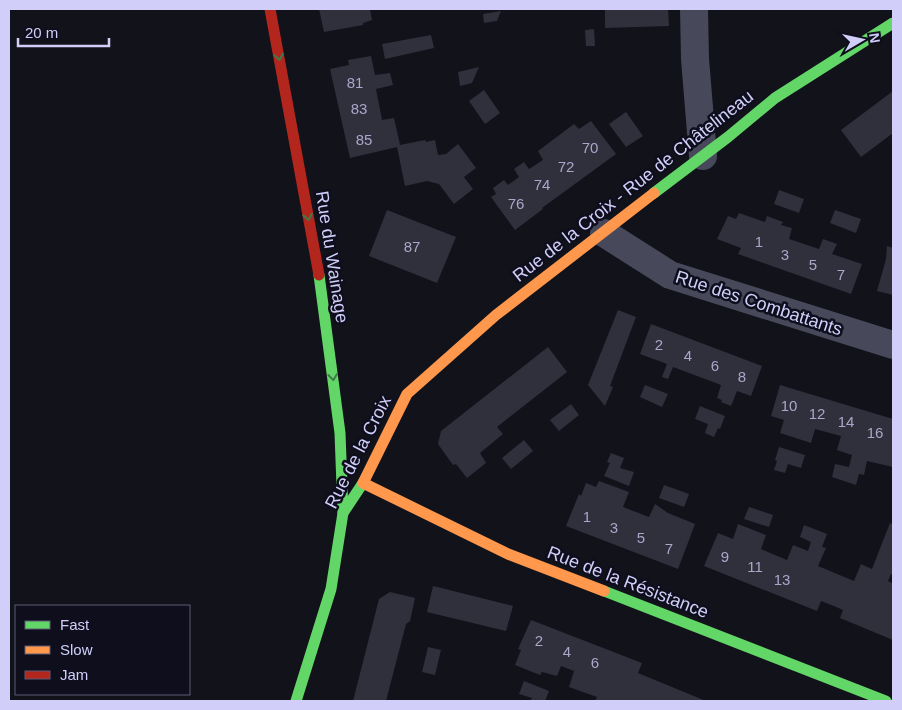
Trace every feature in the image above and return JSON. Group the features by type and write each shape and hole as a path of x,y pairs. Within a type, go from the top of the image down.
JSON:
{"street":[{"name":"Rue du Wainage","path":"270,9 323,299 340,433 343,513"},
{"path":"694,9 695,59 703,156"},
{"name":"Rue de la Croix - Rue de Châtelineau","path":"408,394 496,315 703,156 775,98 893,23"},
{"name":"Rue des Combattants","path":"604,233 670,275 893,345"},
{"name":"Rue de la Croix","path":"296,701 331,589 343,513 363,483 408,394"},
{"name":"Rue de la Résistance","path":"363,483 508,554 886,701"}],"building":[{"path":"319,9 370,9 372,20 363,23 363,25 324,32"},
{"path":"605,9 668,9 669,26 605,28"},
{"path":"501,11 497,21 484,23 483,14"},
{"path":"594,29 595,46 586,46 585,30"},
{"path":"431,35 434,48 385,59 382,44"},
{"path":"371,56 375,75 390,73 393,85 376,89 382,120 394,118 400,145 435,140 438,155 446,154 458,144 476,168 464,177 473,189 454,204 439,184 427,181 405,186 397,147 350,158 330,69 349,65 348,60"},
{"path":"479,67 472,83 460,86 458,72"},
{"path":"484,90 500,113 485,124 469,101"},
{"path":"893,91 893,133 861,157 841,130"},
{"path":"626,112 643,136 626,147 609,124"},
{"path":"591,121 616,154 515,230 491,197 496,194 493,188 504,180 508,185 519,177 514,169 524,162 529,169 543,160 538,151 574,124 579,129"},
{"path":"779,190 804,199 799,213 774,204"},
{"path":"387,210 456,237 437,283 369,256"},
{"path":"835,210 861,219 856,233 830,223"},
{"path":"739,213 765,222 767,216 783,222 781,225 792,228 789,239 819,249 823,239 837,244 832,254 862,264 851,294 738,254 741,248 717,239 728,216 736,219"},
{"path":"887,246 893,248 893,295 877,291 886,259"},
{"path":"618,310 636,317 610,386 613,387 605,406 588,385"},
{"path":"651,324 762,366 751,396 737,391 731,406 717,398 721,385 673,367 668,379 662,377 667,364 640,354"},
{"path":"548,347 567,372 497,427 503,434 480,453 486,463 467,478 456,464 453,465 438,444 441,431"},
{"path":"645,385 668,394 662,407 640,397"},
{"path":"780,385 893,419 893,467 867,461 864,475 859,474 856,485 832,477 835,464 849,467 852,455 837,450 841,436 815,429 811,443 780,433 784,420 771,416"},
{"path":"571,404 579,415 559,431 550,420"},
{"path":"700,406 725,416 720,429 718,428 714,437 705,433 708,424 695,419"},
{"path":"524,440 533,451 511,469 502,458"},
{"path":"779,447 805,455 801,468 788,464 785,473 774,470"},
{"path":"611,453 624,458 620,468 634,472 629,486 604,476 610,463 607,462"},
{"path":"599,481 629,492 623,507 649,517 655,504 668,513 695,524 678,569 566,526 579,494 581,496 586,483 596,487"},
{"path":"664,485 689,494 684,507 659,498"},
{"path":"749,507 773,515 769,527 744,519"},
{"path":"890,523 893,525 893,575 891,574 888,581 893,584 893,640 840,618 843,610 834,606 821,601 817,611 704,566 718,533 733,539 738,524 766,535 761,549 787,560 793,545 808,551 811,542 800,537 804,525 827,534 822,547 826,548 818,566 854,581 861,564 872,569"},
{"path":"433,586 513,606 506,631 427,612"},
{"path":"390,592 415,598 410,621 406,624 386,701 353,701 379,599"},
{"path":"531,620 642,663 638,673 706,701 595,701 597,697 569,687 574,671 561,666 557,676 542,672 540,675 515,665 521,650 518,649"},
{"path":"428,647 441,650 435,675 422,672"},
{"path":"524,681 549,691 545,701 530,701 532,698 519,694"}],"traffic: fast":[{"path":"654,193 728,137 775,98 893,23"},
{"path":"319,275 340,433 343,513"},
{"path":"296,701 331,589 343,513 363,483"},
{"path":"604,591 886,701"}],"traffic: slow":[{"path":"363,483 407,394 496,315 654,193"},
{"path":"363,483 508,554 604,591"}],"traffic: jam":[{"path":"270,9 319,275"}]}
